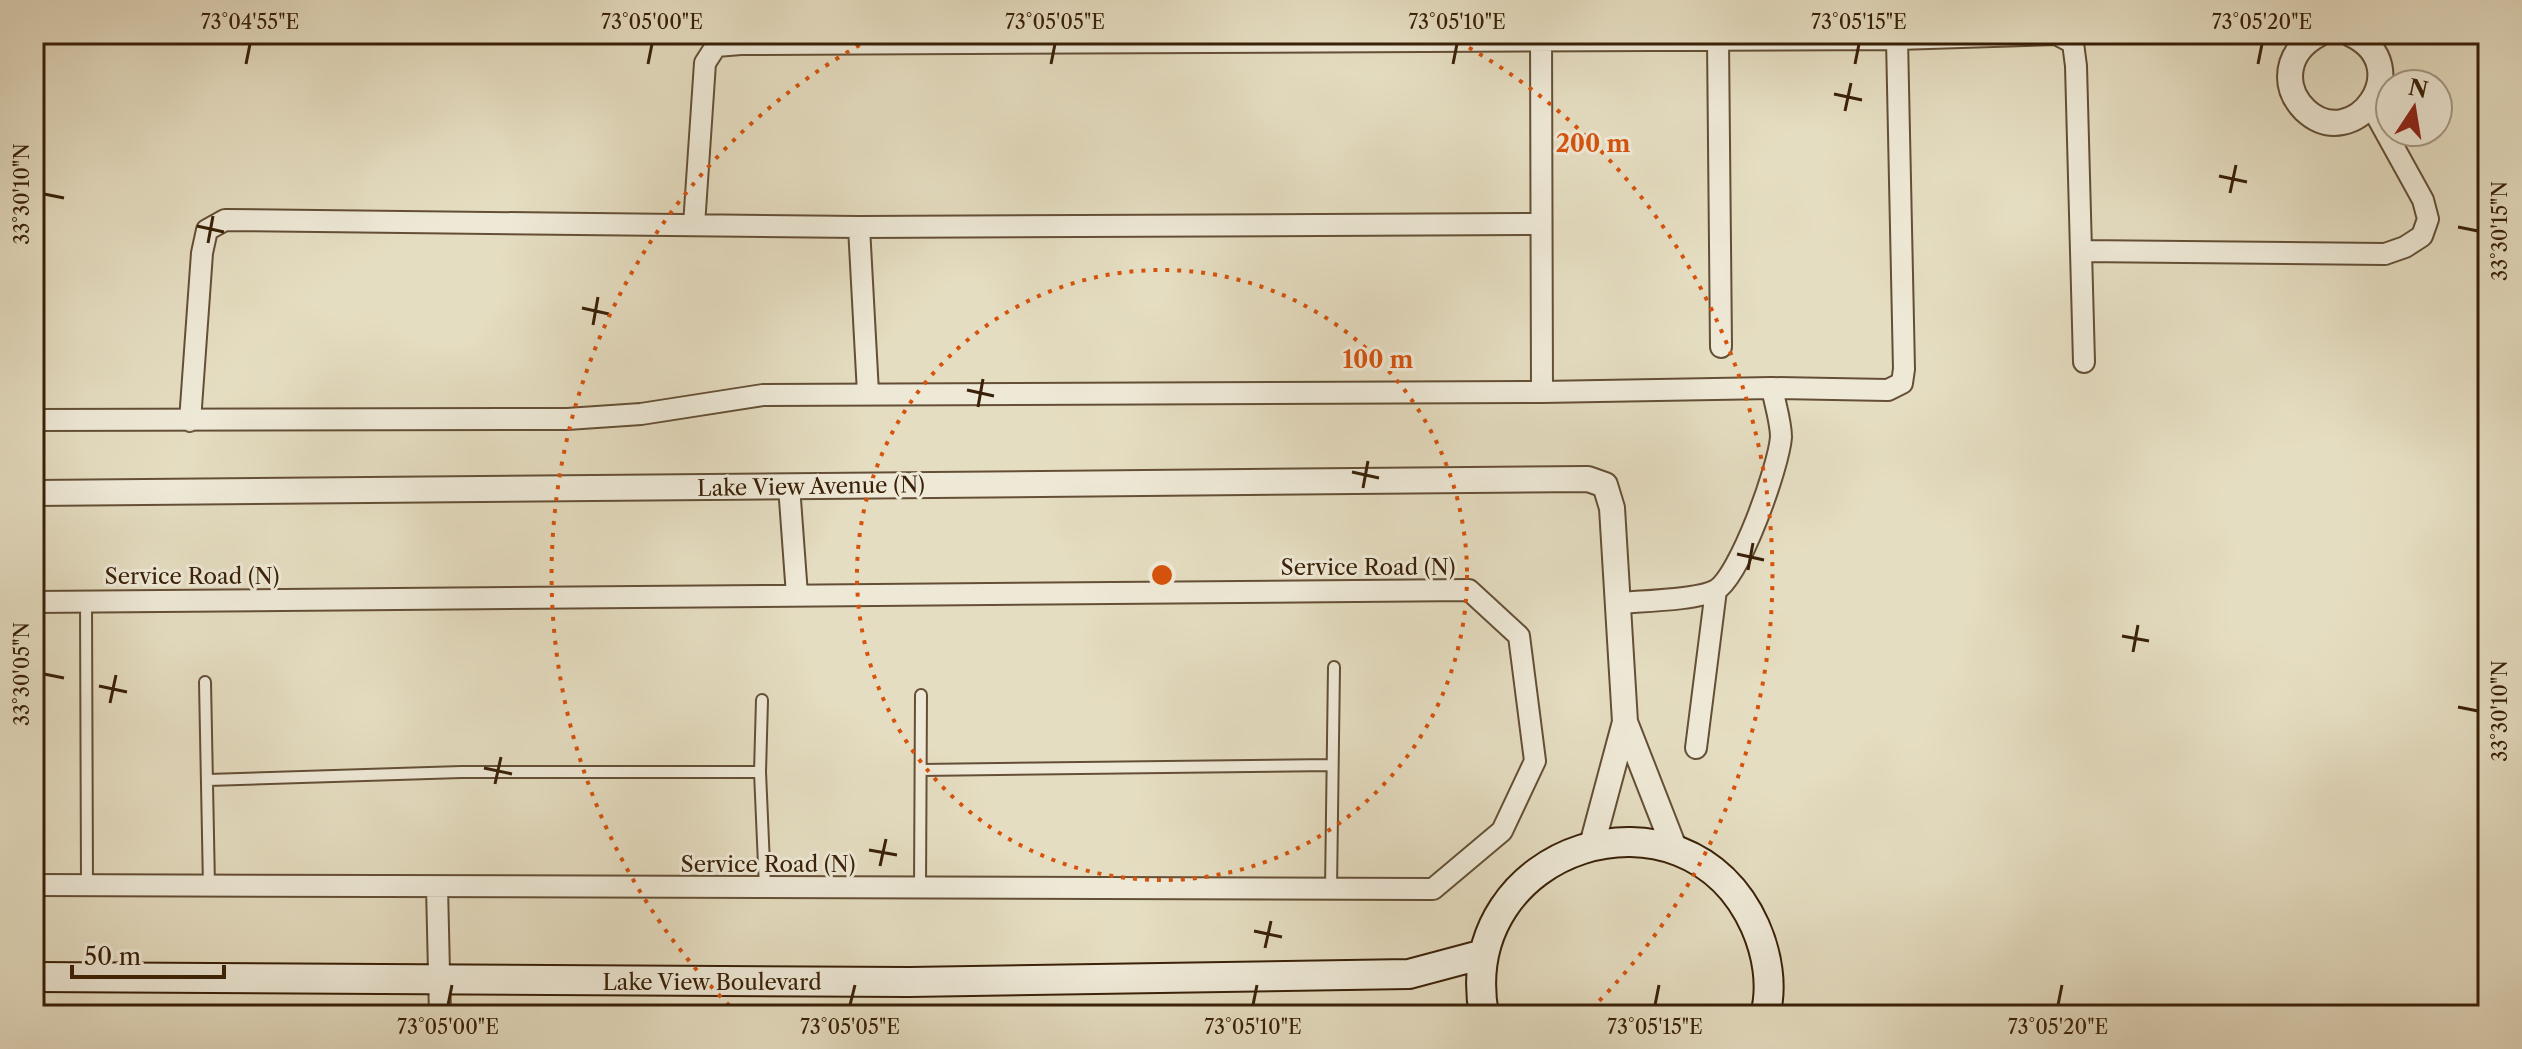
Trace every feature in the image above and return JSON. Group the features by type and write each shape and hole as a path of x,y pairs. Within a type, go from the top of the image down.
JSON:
{"main road":[{"path":"1484,1015 1481,977 1484,954 1492,929 1505,905 1522,884 1555,860 1592,845 1620,841 1648,843 1675,850 1704,865 1729,886 1749,912 1762,942 1769,974 1765,1015"},
{"name":"Lake View Boulevard","path":"34,977 909,982 1409,974 1484,954"}],"street":[{"path":"694,225 705,63 716,46 1541,38 1897,39 2056,34 2073,43 2076,66 2084,362"},
{"path":"2305,36 2290,77 2292,91 2308,113 2334,122 2360,115 2371,106 2379,91 2381,74 2377,58 2368,44 2351,34"},
{"path":"1541,38 1542,392"},
{"path":"34,420 567,419 641,414 763,395 868,393 1888,390 1902,383 1904,369 1897,39"},
{"path":"1718,40 1721,347"},
{"path":"2081,251 2385,254 2405,247 2422,236 2428,219 2423,200 2371,106"},
{"path":"190,421 202,253 207,230 225,220 859,227 1541,224"},
{"path":"859,227 868,393"},
{"path":"1675,850 1625,722 1618,603 1716,590 1734,571 1773,477 1781,436 1772,388"},
{"name":"Lake View Avenue (N)","path":"34,493 1588,479 1605,485 1612,508 1618,603"},
{"path":"789,486 797,595"},
{"name":"Service Road (N)","path":"34,602 1469,590 1519,636 1535,761 1502,831 1433,889 34,885"},
{"path":"1696,748 1716,590"},
{"path":"1592,845 1625,722"},
{"path":"437,887 440,1015"}],"lane":[{"path":"86,601 87,886"},
{"path":"1331,889 1334,667"},
{"path":"205,682 209,886"},
{"path":"920,888 921,695"},
{"path":"762,700 760,772 765,888"},
{"path":"921,770 1332,765"},
{"path":"208,780 461,772 760,772"}]}
